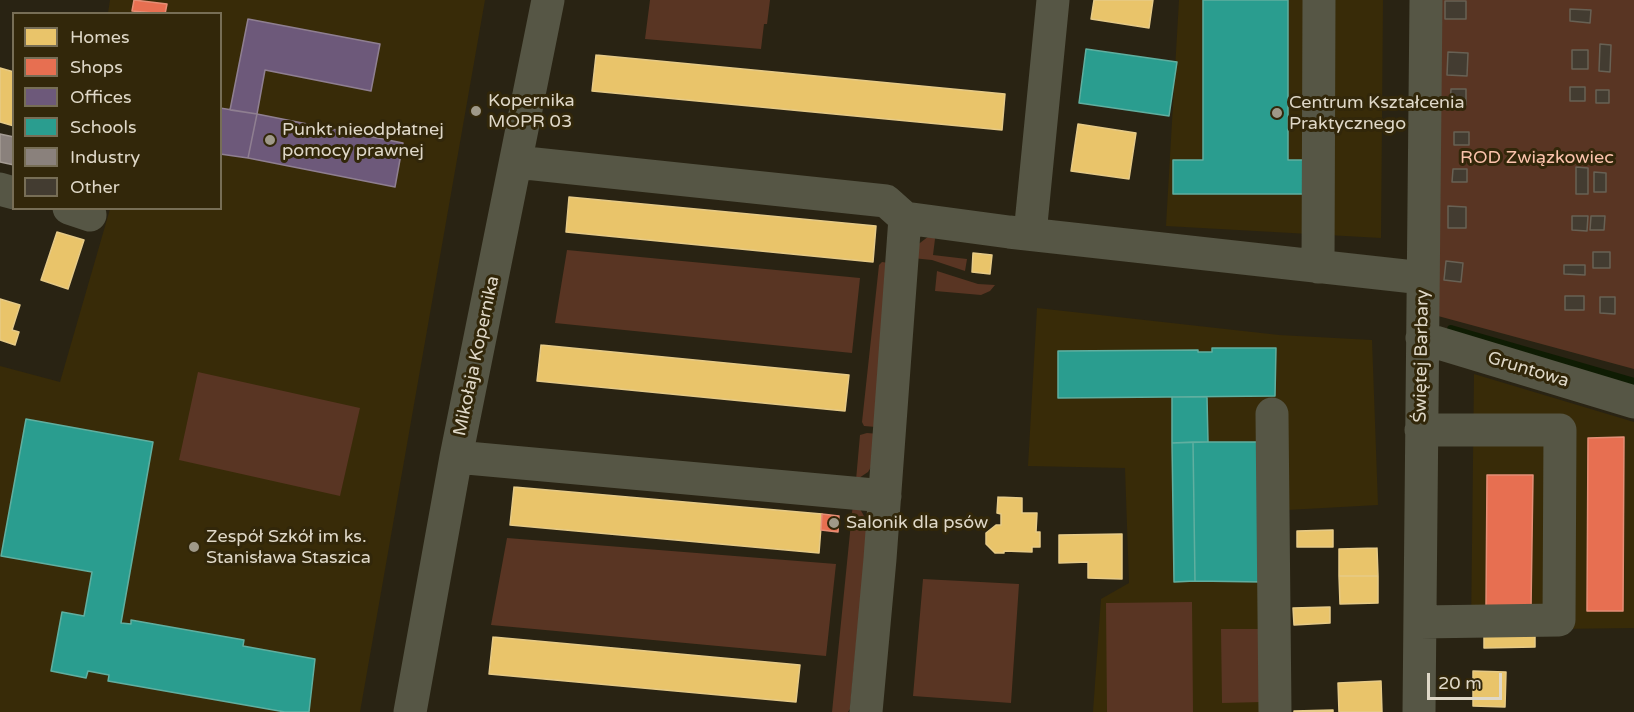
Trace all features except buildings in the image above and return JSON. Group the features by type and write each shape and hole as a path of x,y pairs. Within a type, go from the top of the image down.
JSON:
{"street":[{"name":"Mikołaja Kopernika","path":"410,712 456,457 548,0"},
{"path":"1030,234 1053,0"},
{"path":"1318,267 1319,0"},
{"name":"Świętej Barbary","path":"1419,712 1426,0"},
{"path":"516,162 886,201 905,218 1422,278"},
{"path":"866,712 885,496 905,218"},
{"name":"Gruntowa","path":"1422,338 1634,402"},
{"path":"1272,414 1275,712"},
{"path":"1420,622 1559,620 1560,430 1421,430"},
{"path":"456,457 885,496"}],"shaded area":[{"name":"Zespół Szkół im ks. Stanisława Staszica","path":"110,0 485,0 360,712 0,712 0,366 60,382 110,210 222,210 222,12 108,12"},
{"name":"Centrum Kształcenia Praktycznego","path":"1179,0 1383,0 1381,238 1166,226"},
{"path":"1037,308 1279,335 1372,340 1378,505 1287,510 1287,712 1093,712 1101,599 1129,583 1125,468 1028,466"},
{"path":"1474,374 1634,422 1634,628 1471,630"}],"green space":[{"path":"650,0 770,0 761,49 645,39"},
{"name":"ROD Związkowiec","path":"1441,0 1634,0 1634,369 1438,316"},
{"path":"929,236 934,236 935,239 933,255 967,259 965,271 932,260 912,258 916,246"},
{"path":"567,250 860,278 852,353 555,323"},
{"path":"882,262 889,263 876,427 864,426 862,422 879,265"},
{"path":"937,271 978,284 995,285 990,291 981,295 935,291"},
{"path":"198,372 360,408 340,496 179,460"},
{"path":"879,434 873,464 868,472 856,480 860,435"},
{"path":"853,503 860,509 868,523 850,709 848,712 832,712"},
{"path":"507,538 836,564 826,656 491,625"},
{"path":"923,579 1019,584 1011,703 913,696"},
{"path":"1192,602 1193,712 1107,712 1106,603"},
{"path":"1221,629 1260,629 1262,702 1222,703"}],"waterway":[{"path":"1451,329 1634,382"}],"place":[{"name":"Kopernika MOPR 03","path":"476,111"},
{"name":"Centrum Kształcenia Praktycznego","path":"1277,113"},
{"name":"Punkt nieodpłatnej pomocy prawnej","path":"270,140"},
{"name":"Salonik dla psów","path":"834,523"},
{"name":"Zespół Szkół im ks. Stanisława Staszica","path":"194,547"}]}
